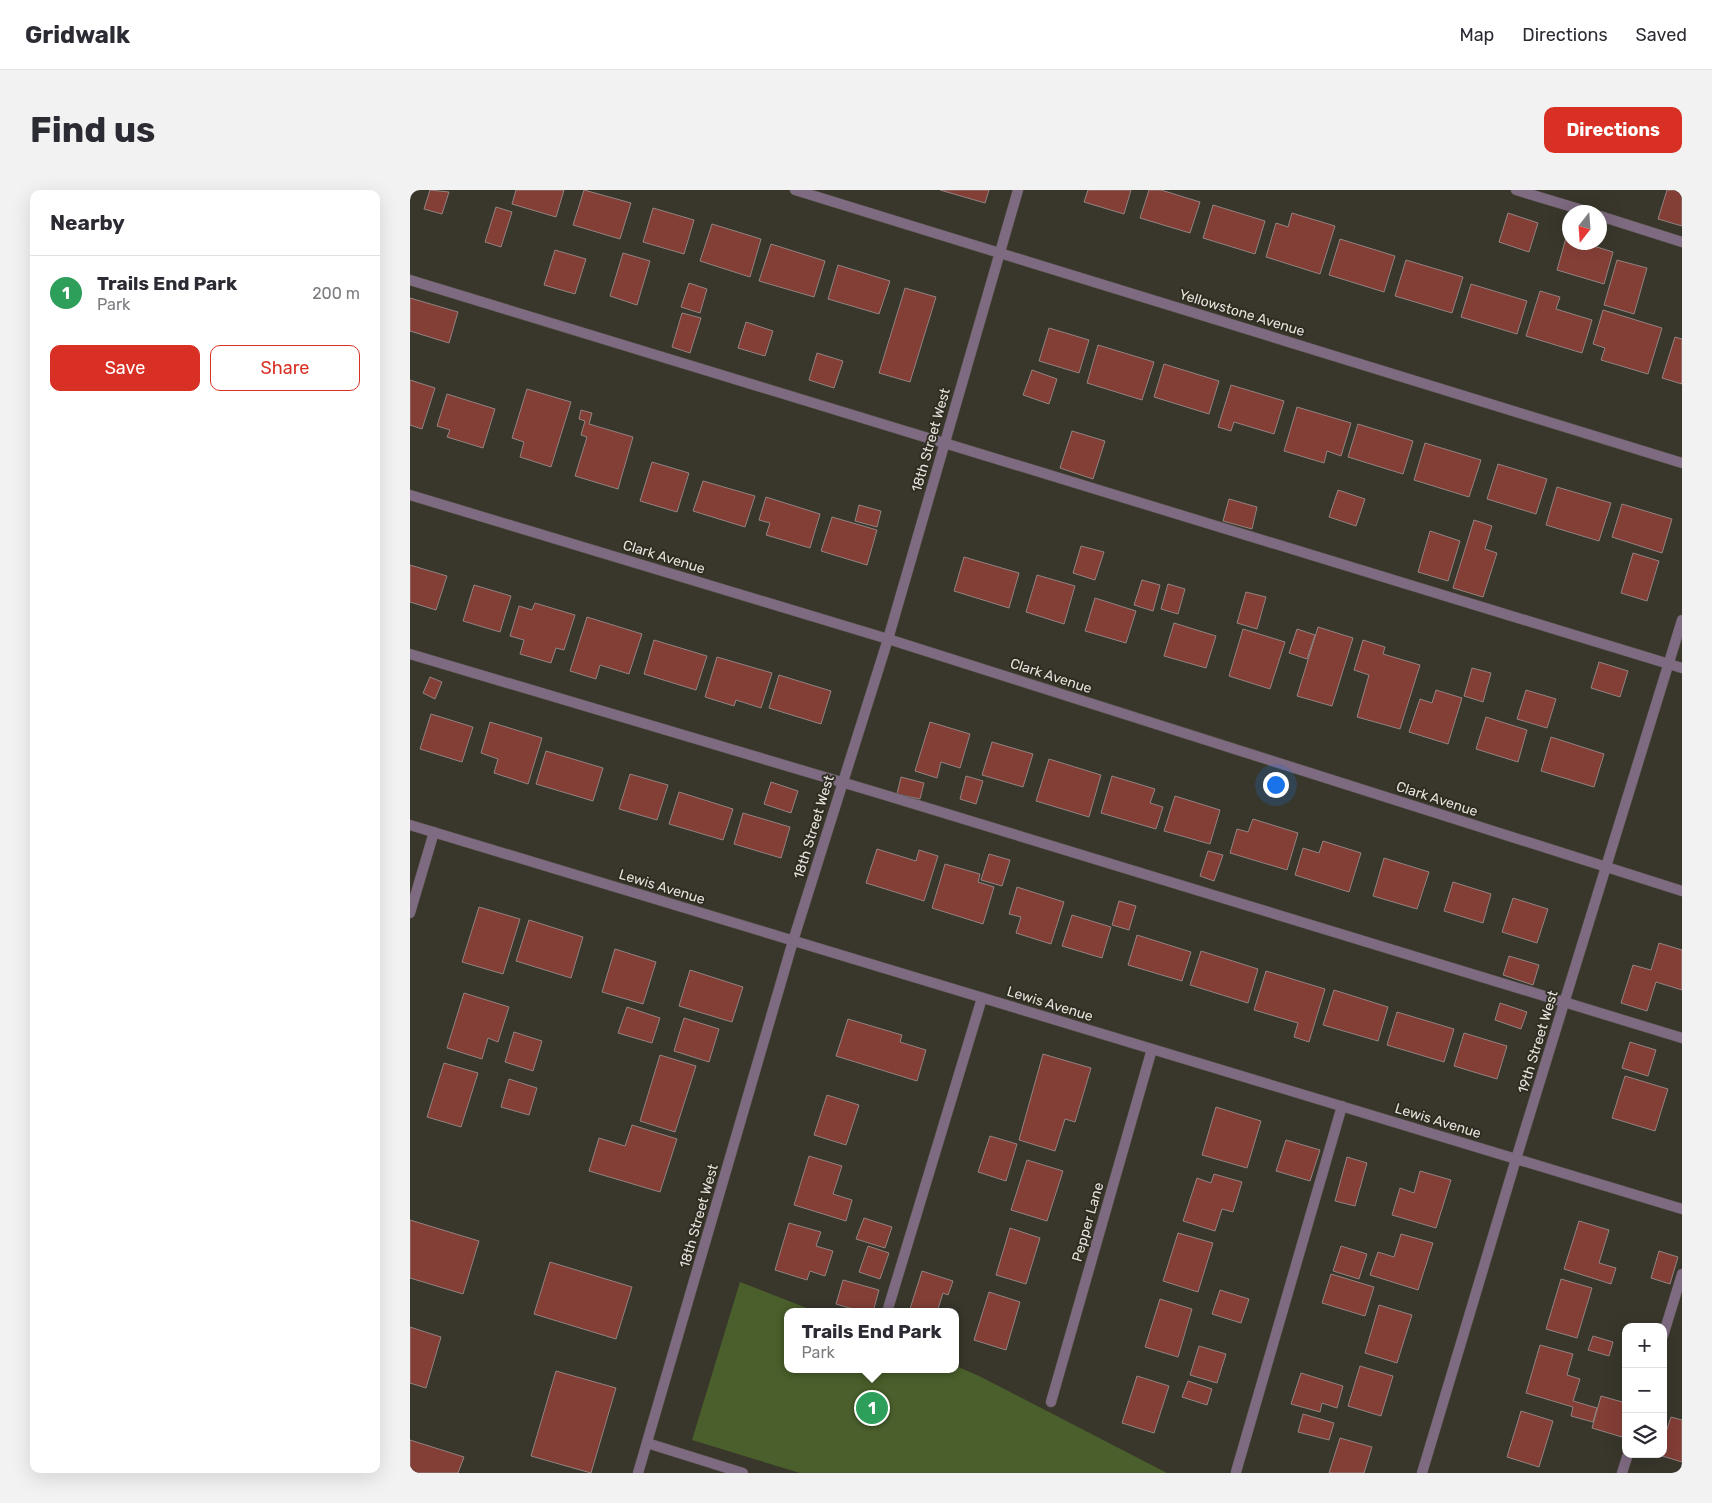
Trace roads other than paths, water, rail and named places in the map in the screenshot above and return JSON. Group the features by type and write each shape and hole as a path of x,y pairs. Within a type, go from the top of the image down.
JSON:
{"street":[{"name":"Yellowstone Avenue","path":"794,190 1682,463"},
{"name":"18th Street West","path":"638,1473 793,941 888,639 1018,190"},
{"path":"1516,190 1565,205"},
{"path":"1607,218 1682,242"},
{"path":"410,280 1682,668"},
{"name":"Clark Avenue","path":"410,495 888,639 1682,891"},
{"name":"19th Street West","path":"1422,1473 1516,1159 1682,620"},
{"path":"410,654 843,783 1682,1038"},
{"name":"Lewis Avenue","path":"410,825 1682,1209"},
{"path":"410,913 434,832"},
{"path":"887,1308 982,998"},
{"name":"Pepper Lane","path":"1050,1402 1152,1049"},
{"path":"1236,1472 1342,1106"},
{"path":"1667,1323 1682,1274"},
{"path":"647,1443 743,1473"},
{"path":"1622,1473 1627,1458"}],"place":[{"name":"Trails End Park","path":"872,1408"}]}
